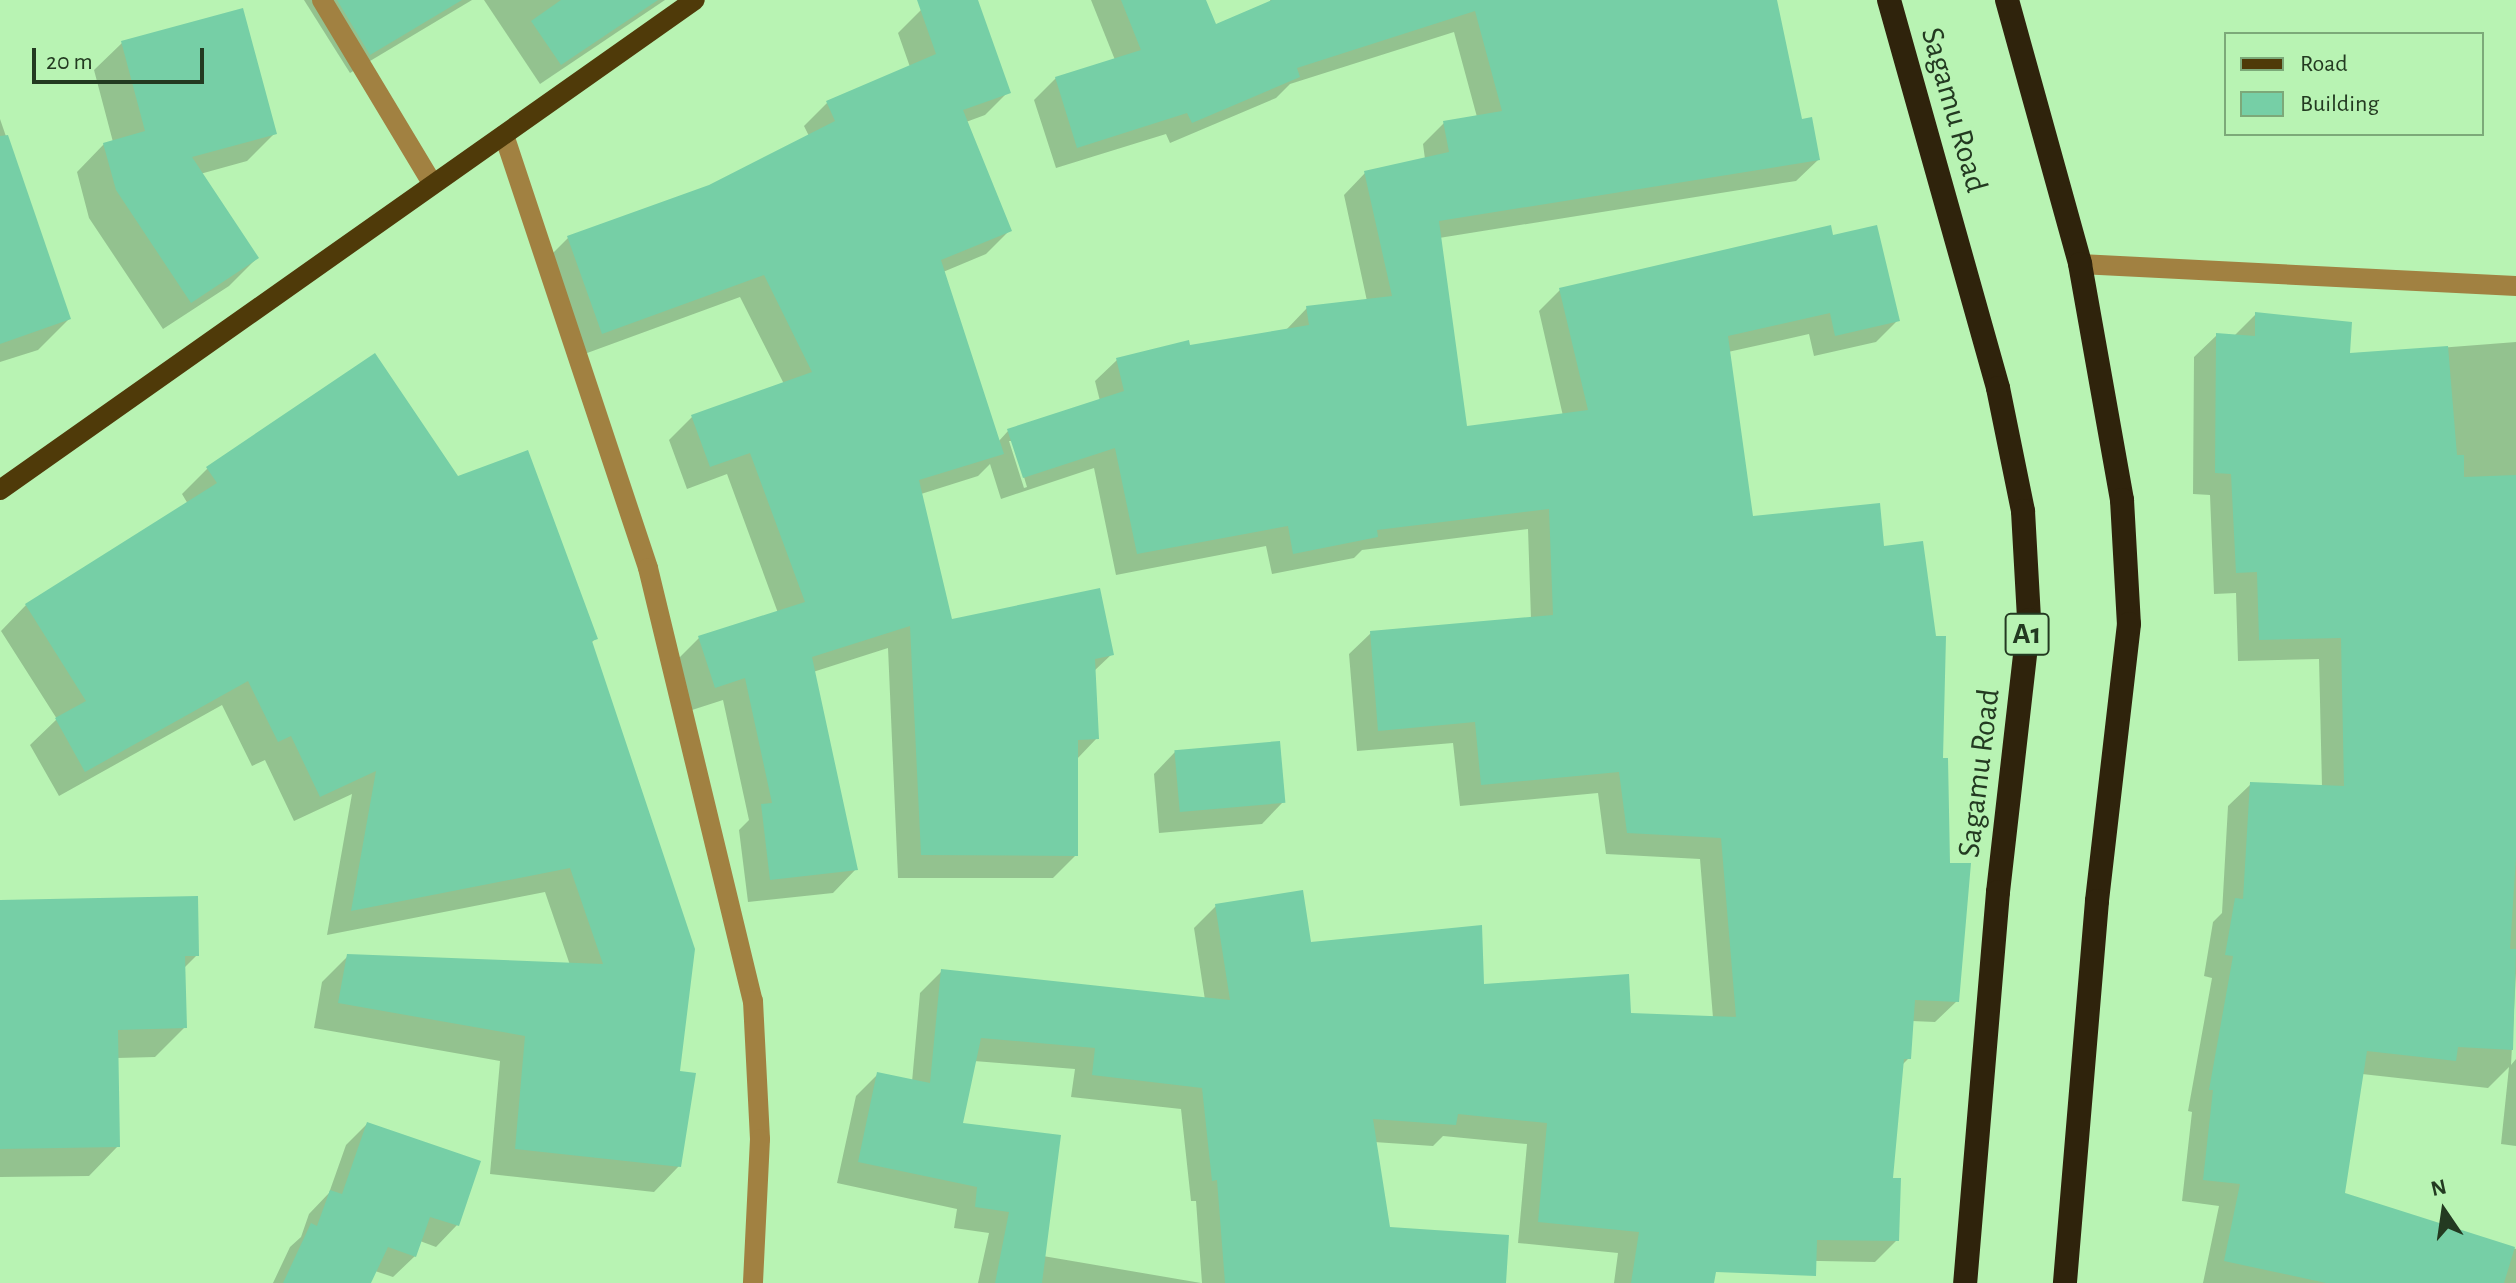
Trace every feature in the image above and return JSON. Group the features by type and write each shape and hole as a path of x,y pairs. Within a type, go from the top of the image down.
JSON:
{"highway":[{"name":"Sagamu Road","path":"1889,0 1990,360 2023,511 2029,620 1998,892 1965,1283"},
{"path":"2007,0 2080,264 2122,500 2129,624 2097,901 2065,1283"}],"main road":[{"path":"0,490 695,0"}],"street":[{"path":"322,0 432,183"},
{"path":"504,135 648,568 753,1001 760,1139 753,1283"},
{"path":"2080,264 2516,286"}],"building":[{"path":"337,0 462,0 370,55"},
{"path":"561,0 658,0 561,65 531,21"},
{"path":"917,0 978,0 1011,93 963,110 1012,231 941,260 1004,454 919,480 952,619 1100,588 1114,655 1095,659 1099,739 1078,740 1078,856 921,855 910,626 812,657 858,870 770,880 761,804 772,803 745,678 715,688 698,636 805,602 750,453 710,467 691,415 812,372 764,275 602,334 567,236 709,185 835,121 826,101 936,54"},
{"path":"1121,0 1206,0 1216,24 1272,0 1777,0 1802,119 1812,117 1820,160 1439,221 1467,426 1588,410 1559,288 1831,225 1833,235 1877,225 1900,321 1835,336 1830,313 1728,336 1753,516 1880,503 1884,546 1923,541 1936,636 1946,636 1943,758 1948,758 1950,863 1971,863 1959,1002 1915,1000 1911,1059 1904,1059 1893,1178 1901,1178 1899,1241 1817,1240 1816,1276 1716,1272 1714,1283 1631,1283 1639,1232 1538,1222 1547,1123 1458,1114 1456,1125 1373,1119 1390,1227 1509,1235 1506,1283 1225,1283 1217,1180 1212,1181 1202,1088 1092,1075 1095,1048 981,1038 963,1123 1061,1135 1042,1283 995,1283 1009,1212 975,1207 977,1187 858,1162 877,1072 930,1083 941,969 1230,1000 1215,904 1303,890 1311,942 1482,925 1484,984 1629,974 1631,1013 1736,1017 1721,838 1627,833 1619,772 1481,785 1475,722 1378,731 1370,631 1553,615 1549,509 1377,530 1378,537 1293,554 1288,526 1137,554 1115,448 1023,478 1007,429 1124,391 1116,358 1189,340 1190,345 1309,325 1306,306 1392,296 1364,171 1449,152 1443,121 1502,111 1475,11 1297,68 1300,77 1192,123 1187,113 1077,148 1055,77 1141,50"},
{"path":"243,8 277,134 192,157 259,258 191,303 116,190 103,143 145,131 121,41"},
{"path":"8,135 71,319 0,344 0,136"},
{"path":"2255,312 2352,322 2350,353 2448,346 2457,455 2464,455 2464,477 2516,475 2516,858 2510,949 2516,949 2513,1050 2458,1047 2456,1061 2367,1051 2345,1193 2515,1247 2504,1283 2326,1283 2224,1261 2240,1184 2203,1180 2213,1090 2209,1090 2233,956 2225,955 2235,898 2243,899 2250,782 2344,786 2341,638 2259,640 2257,572 2236,573 2231,474 2215,473 2216,333 2255,336"},
{"path":"375,353 458,476 528,450 598,639 592,641 695,949 680,1071 696,1073 681,1167 515,1149 525,1036 338,1003 347,954 603,964 570,868 351,911 376,771 320,797 291,736 278,742 248,681 85,772 55,718 86,701 25,604 217,483 206,467"},
{"path":"1280,741 1285,803 1180,812 1174,750"},
{"path":"198,896 199,956 185,956 187,1028 118,1030 120,1147 0,1149 0,900"},
{"path":"367,1122 481,1161 459,1226 430,1217 416,1257 388,1247 371,1283 283,1283 311,1223 317,1226 330,1190 342,1194"}]}
